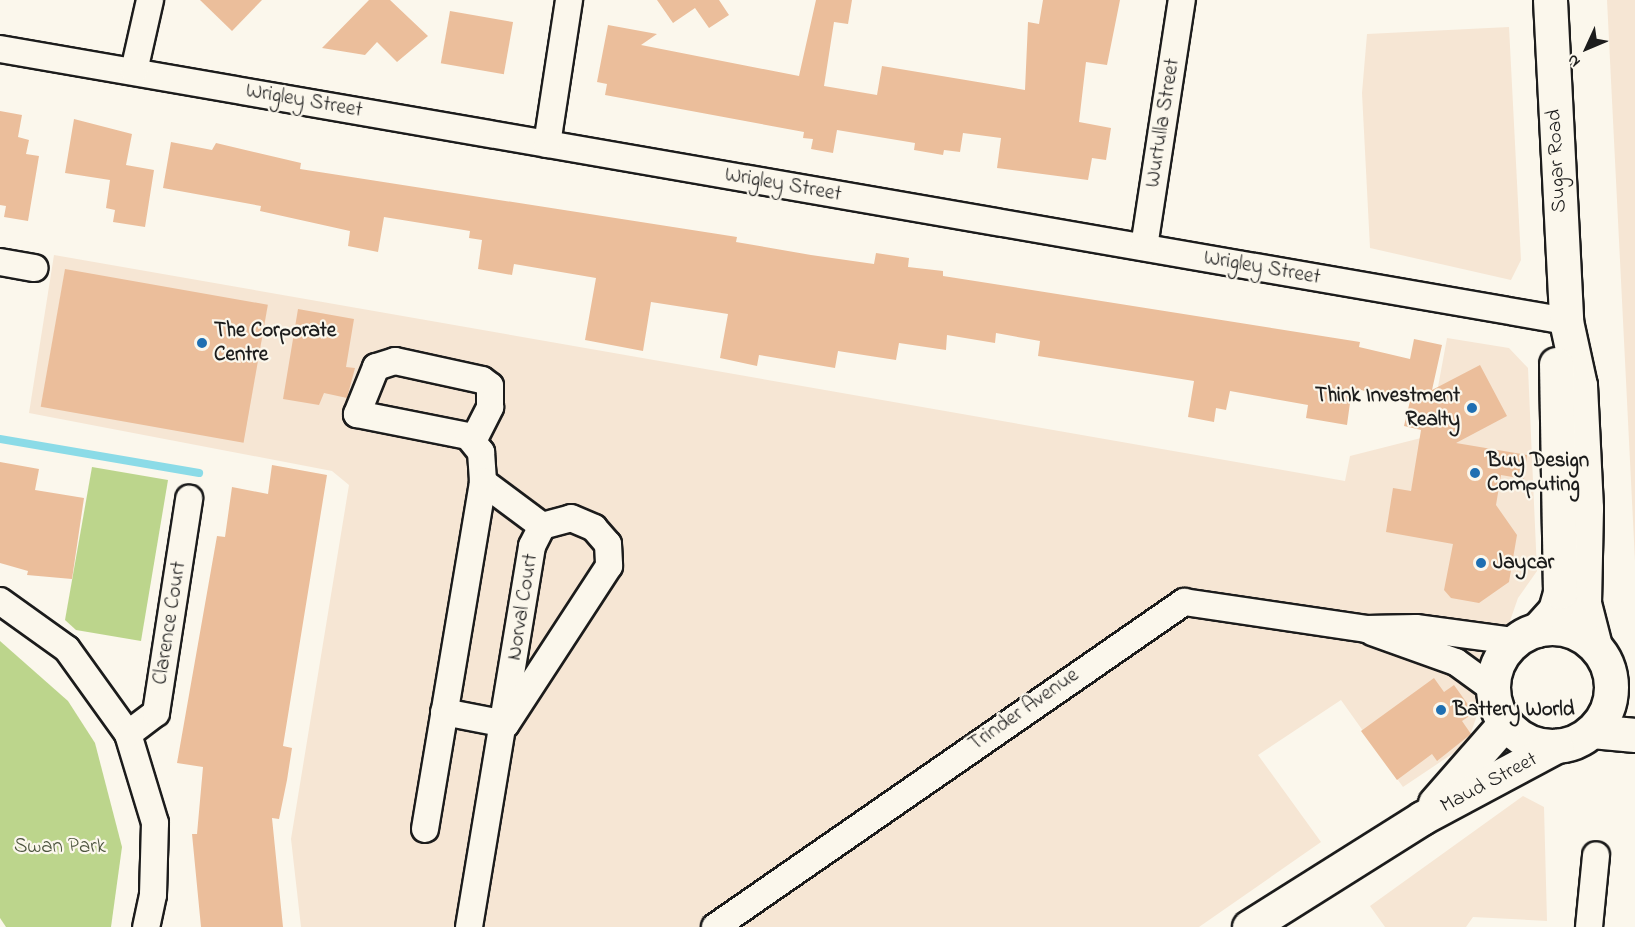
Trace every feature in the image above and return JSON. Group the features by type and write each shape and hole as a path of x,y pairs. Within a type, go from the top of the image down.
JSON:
{"main road":[{"name":"Sugar Road","path":"1550,0 1566,321"},
{"path":"1566,321 1556,358 1560,592 1556,610 1525,635 1498,663 1493,689 1505,723 1536,744 1556,746 1592,731 1635,735"},
{"path":"1566,321 1580,385 1588,556 1584,603 1595,646"},
{"path":"1525,635 1564,629 1595,646 1623,681 1592,731"},
{"name":"Maud Street","path":"1422,818 1505,723"},
{"name":"Maud Street","path":"1249,927 1338,876 1422,818 1556,746"},
{"name":"Maud Street","path":"1283,927 1338,876"}],"street":[{"path":"134,70 150,0"},
{"path":"547,144 568,0"},
{"name":"Wurtulla Street","path":"1144,247 1182,0"},
{"name":"Wrigley Street","path":"0,49 134,70 1566,321"},
{"path":"0,262 34,268"},
{"path":"425,830 483,482 481,452 473,441 357,414 376,367 395,361 482,380 490,386 490,407 473,441"},
{"path":"483,482 542,526"},
{"name":"Clarence Court","path":"128,734 156,713 189,498"},
{"name":"Norval Court","path":"470,927 506,724 532,546 542,526 571,518 594,528 608,544 609,566 506,724"},
{"path":"0,601 67,649 128,734 155,824 153,895 146,927"},
{"name":"Trinder Avenue","path":"715,927 1175,606 1204,603 1366,629 1416,628 1525,635"},
{"name":"Trinder Avenue","path":"1366,629 1456,662 1493,689"},
{"path":"444,712 506,724"},
{"path":"1589,927 1596,855"}],"shaded area":[{"path":"1607,0 1635,0 1635,561"},
{"path":"1509,27 1521,260 1511,280 1370,248 1362,93 1367,34"},
{"path":"54,255 1345,481 1350,456 1429,436 1447,338 1509,348 1528,368 1537,571 1518,598 1467,744 1403,787 1341,700 1258,755 1321,842 1199,927 301,927 291,839 349,485 332,471 29,413"},
{"path":"1523,796 1544,807 1547,921 1473,917 1466,927 1385,927 1370,906"}],"green space":[{"path":"92,467 168,480 141,641 76,630 65,620"},
{"name":"Swan Park","path":"0,641 68,701 95,743 122,847 111,927 6,927 0,918"}],"building":[{"path":"200,0 262,0 232,31"},
{"path":"369,0 390,0 428,36 397,62 377,42 365,55 322,48"},
{"path":"657,0 719,0 729,15 709,28 695,8 673,23"},
{"path":"816,0 852,0 848,24 834,22 824,86 877,95 882,66 1025,90 1028,22 1039,24 1043,0 1120,0 1107,65 1086,62 1079,122 1111,128 1106,160 1092,158 1088,180 997,168 1001,138 963,133 960,152 944,150 943,155 914,150 915,143 837,130 833,153 811,149 813,139 803,138 804,132 605,95 607,84 597,82 608,25 657,34 641,45 799,76"},
{"path":"450,11 513,22 504,74 441,63"},
{"path":"0,111 22,115 18,137 29,140 26,154 39,156 28,221 4,217 6,206 0,205"},
{"path":"74,119 132,134 126,165 154,170 145,227 113,222 115,210 106,208 110,180 65,173"},
{"path":"171,142 212,150 216,143 301,163 300,169 737,237 736,242 811,255 874,264 876,253 909,258 908,267 943,271 943,276 1360,342 1359,347 1410,359 1414,339 1442,345 1432,390 1480,365 1507,416 1456,443 1527,455 1524,479 1501,475 1496,505 1517,535 1509,582 1479,603 1451,598 1444,590 1453,544 1386,532 1393,488 1411,491 1421,430 1404,426 1410,401 1352,388 1347,425 1306,418 1308,405 1230,391 1226,410 1216,408 1214,422 1188,417 1194,381 1038,356 1040,341 996,333 995,343 947,335 946,350 899,343 896,360 838,351 835,368 759,355 757,366 720,358 728,314 651,302 643,351 585,340 596,278 514,264 512,275 478,269 482,240 469,238 470,231 384,217 378,252 348,246 350,231 260,211 261,206 163,188"},
{"name":"The Corporate Centre","path":"65,269 268,305 244,443 41,407"},
{"path":"298,309 354,319 346,367 355,368 347,398 324,393 319,405 283,399"},
{"path":"0,462 39,469 35,490 84,498 72,579 27,575 28,571 0,563"},
{"path":"272,465 327,475 283,746 292,748 287,780 279,819 272,818 283,927 201,927 192,834 197,834 203,767 177,763 217,536 225,537 232,487 268,494"},
{"path":"1434,678 1444,692 1454,685 1474,713 1462,721 1471,734 1437,761 1432,754 1397,780 1361,731"}],"waterway":[{"path":"0,439 199,473"}],"place":[{"name":"The Corporate Centre","path":"202,343"},
{"name":"Think Investment Realty","path":"1472,408"},
{"name":"Buy Design Computing","path":"1475,473"},
{"name":"Jaycar","path":"1481,563"},
{"name":"Battery World","path":"1441,710"}]}
